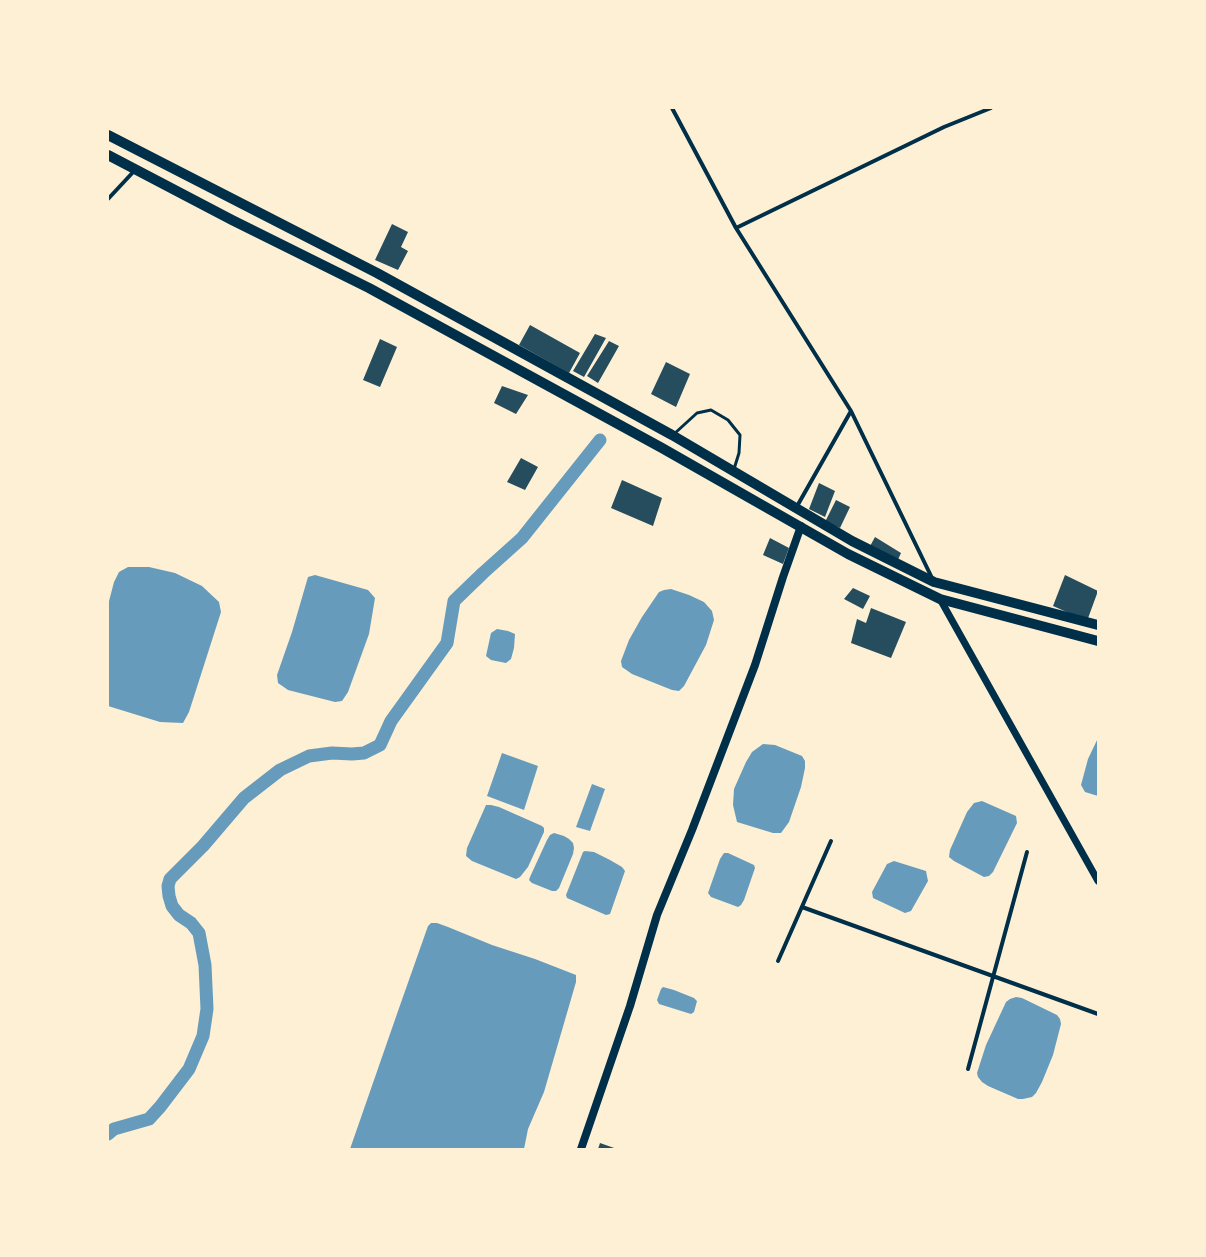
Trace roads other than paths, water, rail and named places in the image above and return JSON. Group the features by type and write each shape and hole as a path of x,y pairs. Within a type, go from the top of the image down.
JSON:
{"highway":[{"path":"108,135 377,273 672,435 852,541 934,582 1098,625"},
{"path":"108,155 232,220 368,288 662,448 848,554 940,598 1098,642"}],"main road":[{"path":"581,1149 630,1006 657,915 692,830 755,665 782,577 801,526"}],"street":[{"path":"672,108 736,228 851,411 934,582"},
{"path":"736,228 944,127 992,108"},
{"path":"108,199 136,169"},
{"path":"796,508 851,411"},
{"path":"940,598 1098,881"},
{"path":"778,962 831,841"},
{"path":"968,1069 1027,852"},
{"path":"802,907 1098,1014"}],"lane":[{"path":"672,435 697,413 711,410 728,420 740,435 739,453 734,471"}],"water":[{"path":"128,567 149,567 175,573 202,586 219,602 221,612 189,712 183,723 160,722 108,706 108,605 114,582 119,572"},
{"path":"315,575 368,590 375,598 369,634 348,692 342,701 335,702 288,690 278,683 277,675 292,632 308,577"},
{"path":"671,589 704,602 712,611 714,620 706,645 684,686 679,691 672,690 632,674 622,667 621,661 629,640 659,592"},
{"path":"497,629 515,634 514,648 511,659 506,663 491,660 486,656 491,633"},
{"path":"1098,738 1098,796 1085,792 1081,785 1088,759"},
{"path":"763,744 775,745 802,756 805,761 801,787 789,822 781,833 773,833 737,822 733,805 734,789 746,762 752,752"},
{"path":"502,753 538,766 524,810 487,796"},
{"path":"592,784 605,789 590,831 576,827"},
{"path":"982,801 1016,816 1017,823 993,872 989,876 984,877 949,857 950,850 967,812 974,803"},
{"path":"486,805 499,807 544,828 544,832 528,867 520,877 516,879 472,861 466,856 467,848"},
{"path":"554,833 569,839 573,843 574,848 559,888 556,891 552,891 532,883 529,880 547,840 550,835"},
{"path":"583,852 594,852 610,860 622,867 625,871 610,914 606,915 567,898 566,895"},
{"path":"724,853 728,853 754,865 755,868 744,900 738,907 711,897 708,893 720,859"},
{"path":"894,861 926,871 928,881 911,911 905,913 873,898 872,892 887,864"},
{"path":"431,923 437,923 492,945 535,959 576,975 576,982 544,1092 528,1129 524,1149 350,1149 428,926"},
{"path":"663,987 694,998 697,1001 694,1012 691,1014 659,1004 657,1000"},
{"path":"1016,997 1022,998 1057,1015 1061,1024 1053,1055 1042,1082 1032,1097 1023,1099 1018,1099 988,1086 982,1082 977,1073 986,1045 1006,1002"}],"waterway":[{"path":"108,1134 114,1129 149,1119 189,1069 203,1036 207,1009 205,965 199,933 191,923 179,915 172,906 168,886 170,879 203,846 244,798 280,770 309,756 332,753 364,753 380,745 391,721 447,643 454,601 522,538 600,440"}]}
